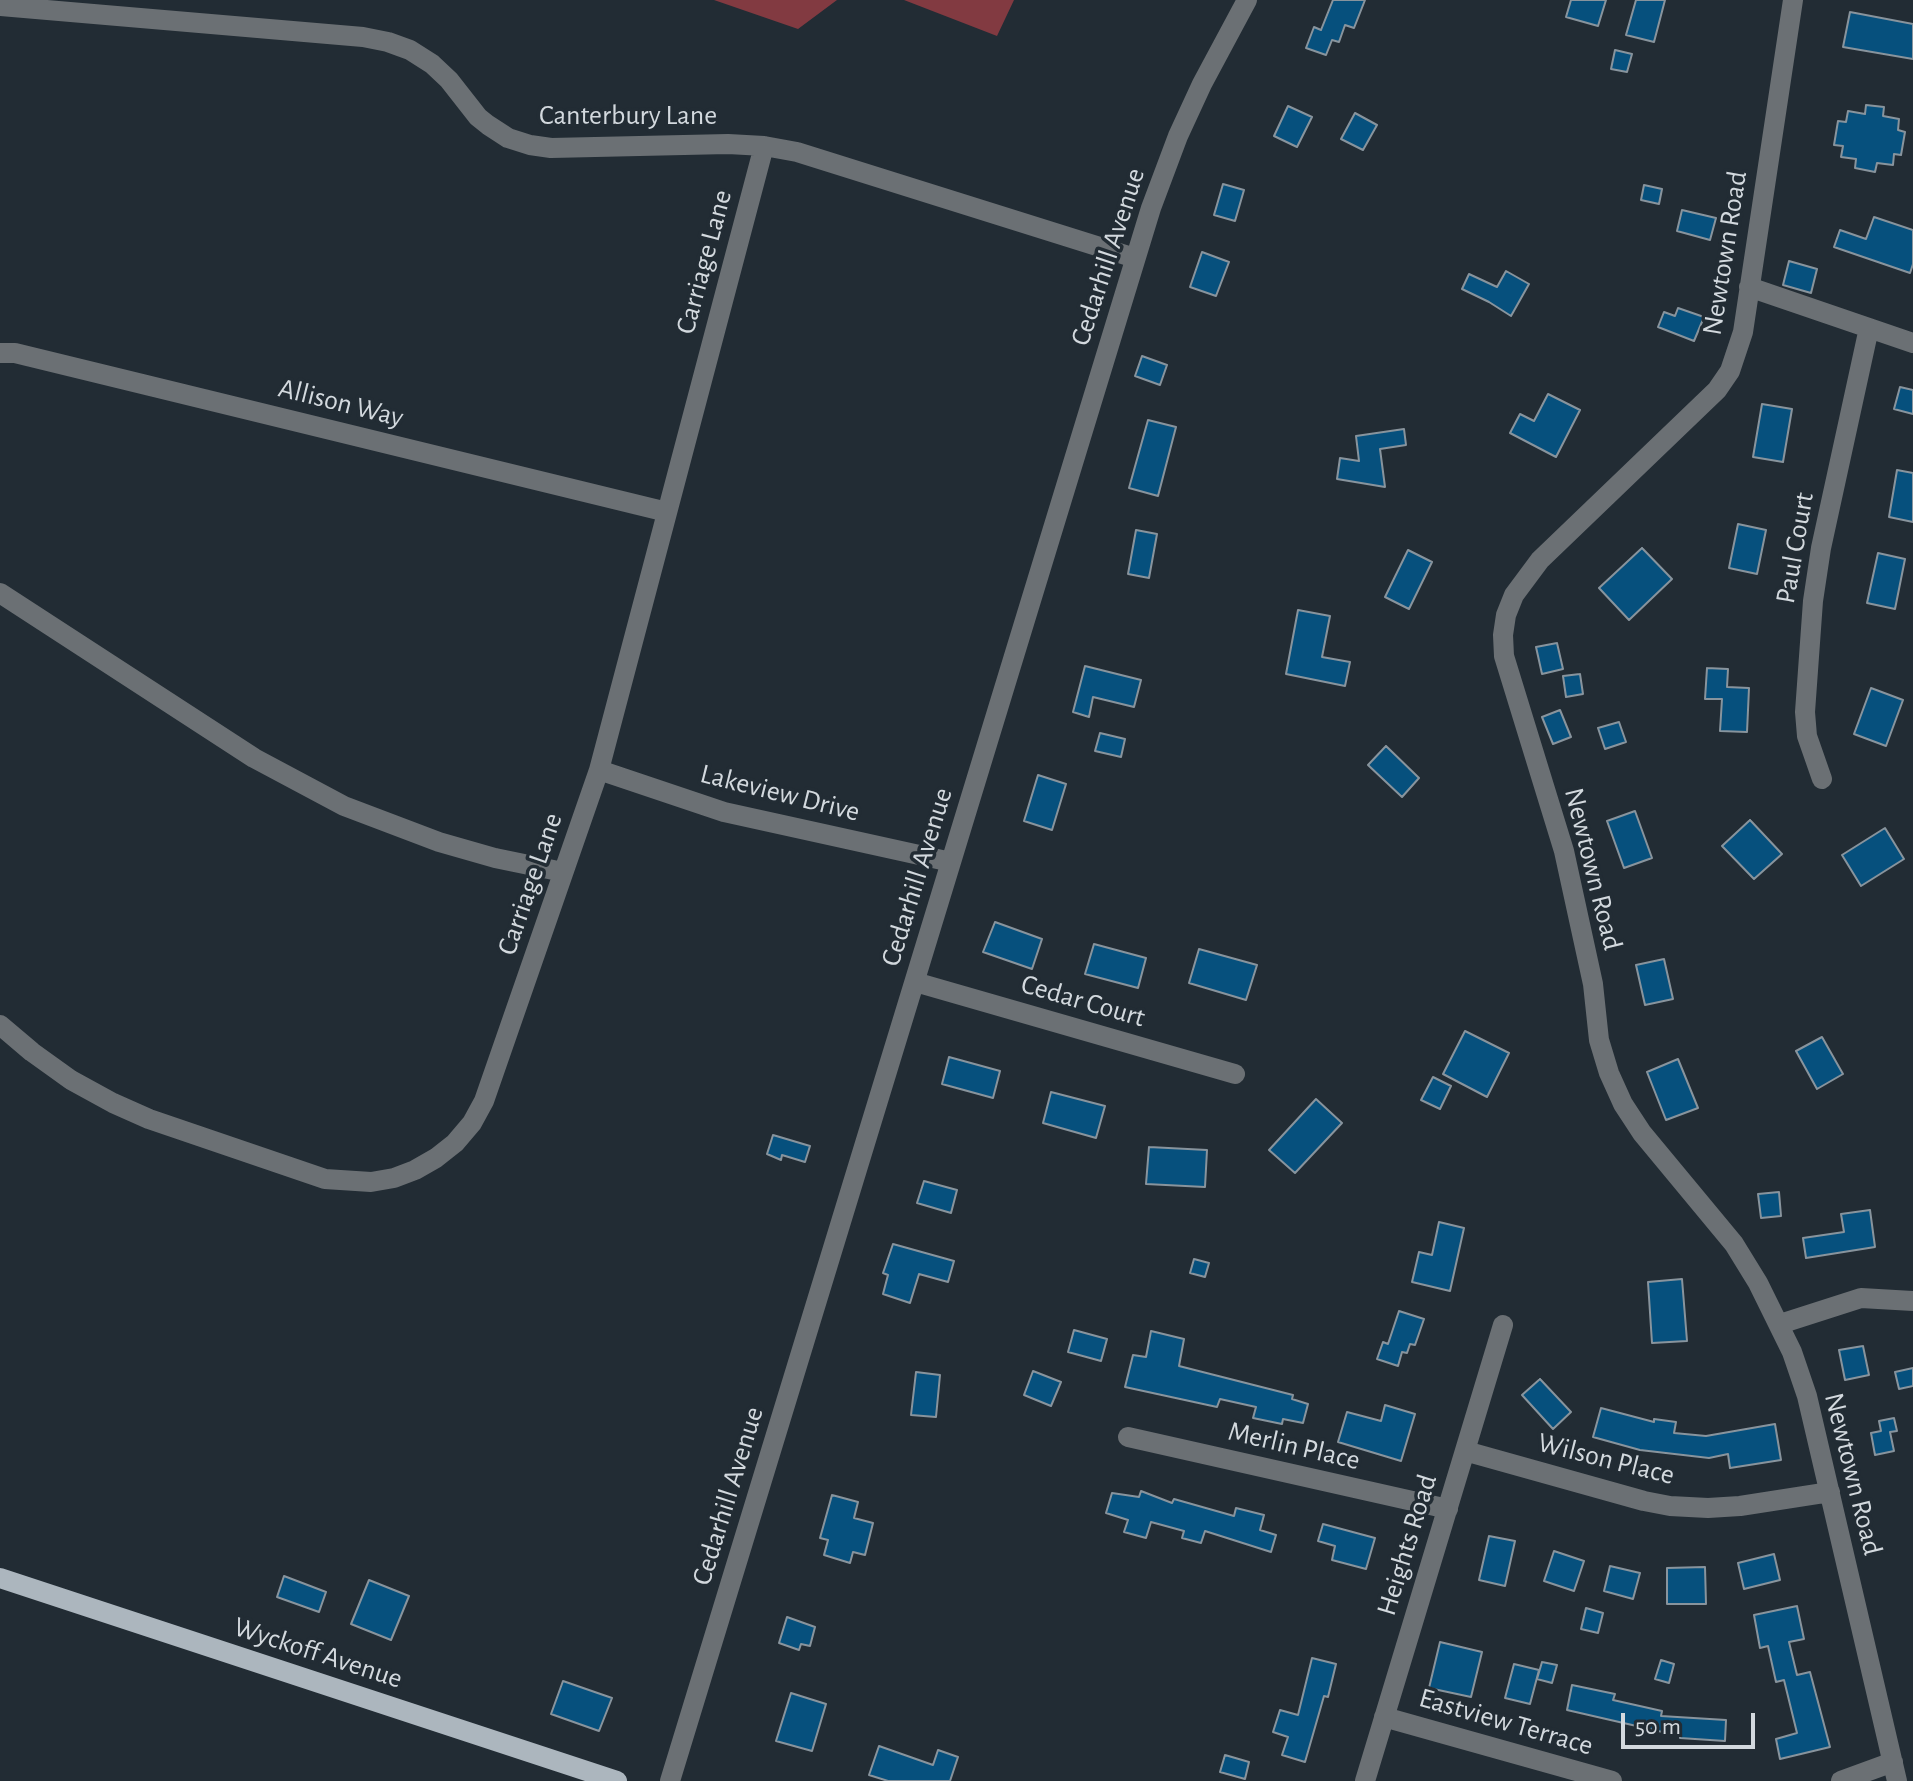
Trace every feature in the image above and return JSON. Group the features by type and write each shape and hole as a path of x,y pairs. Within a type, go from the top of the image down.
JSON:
{"main road":[{"name":"Wyckoff Avenue","path":"0,1578 617,1781"}],"street":[{"name":"Cedarhill Avenue","path":"670,1781 1135,258 1178,136 1247,0"},
{"name":"Newtown Road","path":"1793,0 1739,349 1730,371 1717,390 1540,560 1514,595 1506,615 1504,656 1564,851 1593,984 1599,1040 1609,1073 1623,1104 1661,1159 1706,1207 1734,1244 1780,1324 1807,1396 1895,1772"},
{"name":"Canterbury Lane","path":"0,6 363,37 388,42 410,50 432,64 488,125 508,138 530,145 551,148 728,144 797,152 1135,258"},
{"name":"Carriage Lane","path":"0,1025 71,1080 113,1103 149,1119 325,1179 371,1182 394,1178 425,1164 455,1143 472,1123 484,1101 599,770 764,146"},
{"path":"1749,287 1913,343"},
{"name":"Paul Court","path":"1822,779 1807,736 1807,653 1821,548 1869,328"},
{"name":"Allison Way","path":"0,353 15,353 667,512"},
{"path":"0,593 279,772 344,806 426,838 495,858 563,872"},
{"name":"Lakeview Drive","path":"599,770 755,820 951,862"},
{"name":"Cedar Court","path":"915,982 1235,1074"},
{"path":"1780,1324 1861,1298 1913,1301"},
{"name":"Heights Road","path":"1365,1781 1503,1325"},
{"name":"Merlin Place","path":"1128,1437 1448,1509"},
{"name":"Wilson Place","path":"1465,1451 1670,1506 1740,1506 1830,1492"},
{"name":"Eastview Terrace","path":"1384,1717 1612,1781"},
{"path":"1841,1781 1895,1772"}],"shaded area":[{"path":"714,0 837,0 798,29"},
{"path":"904,0 1014,0 997,36"}],"building":[{"path":"1333,0 1365,0 1354,28 1345,25 1339,42 1332,40 1326,55 1306,48 1314,27 1321,30"},
{"path":"1571,0 1606,0 1598,26 1566,17"},
{"path":"1636,0 1665,0 1654,42 1626,35"},
{"path":"1850,12 1913,24 1913,59 1843,47"},
{"path":"1615,50 1632,54 1627,72 1611,69"},
{"path":"1866,105 1884,107 1883,116 1899,119 1898,130 1905,132 1901,155 1894,154 1893,165 1877,163 1875,172 1855,168 1856,159 1841,157 1843,146 1834,145 1838,121 1846,122 1848,111 1865,114"},
{"path":"1288,106 1312,117 1297,147 1274,136"},
{"path":"1355,113 1377,125 1363,150 1341,139"},
{"path":"1223,184 1244,190 1235,221 1214,215"},
{"path":"1644,185 1662,189 1659,204 1641,200"},
{"path":"1682,210 1716,218 1710,240 1677,231"},
{"path":"1874,217 1913,230 1910,273 1834,247 1840,230 1866,239"},
{"path":"1202,252 1229,262 1216,296 1190,287"},
{"path":"1789,261 1817,269 1811,293 1783,285"},
{"path":"1506,271 1529,284 1511,316 1462,289 1469,274 1497,287"},
{"path":"1678,308 1704,317 1694,341 1658,327 1664,312 1675,316"},
{"path":"1142,356 1167,365 1160,385 1135,376"},
{"path":"1900,387 1913,390 1913,414 1894,409"},
{"path":"1548,394 1580,410 1556,457 1510,433 1520,414 1534,421"},
{"path":"1762,404 1792,409 1783,462 1753,457"},
{"path":"1148,420 1176,427 1158,496 1129,488"},
{"path":"1404,429 1406,445 1380,449 1385,487 1337,479 1340,458 1359,461 1356,436"},
{"path":"1897,470 1913,473 1913,522 1889,517"},
{"path":"1738,524 1766,530 1757,574 1729,568"},
{"path":"1136,530 1157,534 1149,578 1128,574"},
{"path":"1642,548 1672,579 1629,620 1599,588"},
{"path":"1408,550 1432,562 1409,609 1385,597"},
{"path":"1878,553 1905,559 1895,609 1867,603"},
{"path":"1298,610 1330,616 1322,657 1350,662 1345,686 1286,674"},
{"path":"1557,643 1563,669 1542,674 1536,647"},
{"path":"1085,666 1141,680 1134,707 1093,697 1089,717 1073,712"},
{"path":"1707,668 1728,669 1727,687 1749,688 1747,732 1720,731 1722,699 1705,699"},
{"path":"1580,674 1583,694 1566,697 1563,676"},
{"path":"1871,688 1903,700 1886,746 1854,734"},
{"path":"1560,710 1571,737 1553,744 1542,717"},
{"path":"1619,722 1626,742 1605,749 1598,728"},
{"path":"1100,733 1125,739 1121,757 1095,751"},
{"path":"1386,746 1419,778 1402,797 1368,765"},
{"path":"1038,775 1066,784 1052,830 1024,821"},
{"path":"1635,811 1652,858 1624,868 1607,821"},
{"path":"1750,820 1782,854 1754,879 1722,846"},
{"path":"1885,828 1904,859 1861,886 1842,855"},
{"path":"995,922 1042,939 1032,969 983,952"},
{"path":"1094,944 1146,958 1138,988 1085,974"},
{"path":"1199,949 1257,965 1246,1000 1189,983"},
{"path":"1664,959 1673,999 1645,1005 1636,965"},
{"path":"1465,1031 1509,1053 1487,1097 1443,1074"},
{"path":"1822,1037 1843,1074 1817,1089 1796,1051"},
{"path":"949,1057 1000,1071 993,1098 942,1084"},
{"path":"1678,1059 1698,1108 1666,1120 1647,1072"},
{"path":"1433,1077 1451,1086 1440,1109 1421,1100"},
{"path":"1051,1092 1105,1106 1096,1138 1043,1123"},
{"path":"1316,1099 1342,1123 1295,1173 1269,1150"},
{"path":"773,1135 810,1146 805,1162 782,1155 781,1160 767,1154"},
{"path":"1149,1147 1207,1150 1205,1187 1146,1184"},
{"path":"924,1181 957,1190 951,1213 917,1203"},
{"path":"1779,1192 1781,1216 1761,1218 1758,1194"},
{"path":"1870,1210 1875,1247 1806,1258 1803,1238 1844,1232 1841,1214"},
{"path":"1439,1222 1464,1228 1450,1291 1412,1282 1419,1252 1432,1255"},
{"path":"893,1244 954,1261 948,1282 919,1274 910,1303 883,1294 888,1275 883,1273"},
{"path":"1194,1259 1209,1263 1205,1277 1190,1273"},
{"path":"1682,1279 1687,1341 1652,1343 1648,1282"},
{"path":"1399,1311 1424,1319 1415,1345 1410,1344 1407,1353 1402,1352 1398,1366 1377,1359 1383,1342 1388,1344"},
{"path":"1074,1330 1107,1339 1101,1361 1068,1352"},
{"path":"1151,1331 1184,1339 1179,1366 1293,1395 1292,1399 1308,1404 1303,1423 1283,1419 1282,1424 1253,1418 1256,1407 1220,1399 1217,1407 1125,1387 1133,1355 1146,1357"},
{"path":"1863,1346 1869,1375 1845,1380 1839,1350"},
{"path":"1913,1368 1913,1386 1899,1389 1895,1372"},
{"path":"1033,1371 1061,1382 1051,1406 1024,1395"},
{"path":"916,1372 940,1375 936,1417 911,1415"},
{"path":"1540,1379 1571,1412 1553,1429 1522,1395"},
{"path":"1385,1405 1415,1414 1401,1461 1338,1442 1347,1412 1381,1421"},
{"path":"1601,1408 1654,1422 1654,1419 1676,1422 1674,1433 1706,1436 1775,1424 1781,1460 1730,1468 1728,1454 1709,1458 1640,1450 1593,1437"},
{"path":"1894,1418 1897,1431 1890,1432 1894,1451 1875,1455 1871,1433 1881,1431 1879,1421"},
{"path":"1141,1491 1172,1503 1174,1499 1234,1516 1236,1508 1264,1515 1260,1530 1276,1535 1271,1552 1205,1531 1201,1543 1182,1538 1184,1531 1151,1522 1146,1538 1124,1532 1128,1520 1106,1513 1112,1493 1139,1497"},
{"path":"832,1495 858,1502 854,1518 873,1523 865,1555 853,1552 850,1563 824,1555 828,1540 820,1538"},
{"path":"1323,1524 1375,1538 1366,1569 1332,1560 1335,1546 1318,1541"},
{"path":"1489,1536 1515,1541 1505,1586 1479,1580"},
{"path":"1554,1551 1584,1561 1574,1591 1544,1581"},
{"path":"1774,1554 1780,1580 1744,1589 1738,1563"},
{"path":"1610,1566 1640,1573 1633,1599 1604,1591"},
{"path":"1705,1567 1706,1604 1667,1604 1667,1568"},
{"path":"284,1576 326,1592 319,1612 277,1597"},
{"path":"369,1580 409,1596 391,1640 351,1624"},
{"path":"1797,1606 1804,1639 1789,1642 1797,1675 1810,1672 1830,1747 1780,1759 1776,1739 1797,1733 1784,1680 1776,1682 1768,1646 1760,1648 1754,1615"},
{"path":"1586,1608 1603,1613 1598,1633 1581,1629"},
{"path":"787,1617 815,1627 810,1646 801,1644 799,1650 779,1643"},
{"path":"1440,1642 1482,1652 1471,1697 1429,1688"},
{"path":"1312,1658 1336,1664 1305,1762 1282,1755 1288,1737 1273,1732 1280,1710 1298,1715"},
{"path":"1661,1660 1674,1664 1669,1683 1655,1679"},
{"path":"1542,1662 1557,1665 1552,1683 1537,1679"},
{"path":"1514,1664 1539,1670 1530,1704 1505,1698"},
{"path":"563,1681 612,1698 599,1731 551,1714"},
{"path":"1572,1685 1615,1694 1613,1700 1662,1711 1661,1716 1726,1720 1725,1741 1680,1738 1567,1710"},
{"path":"791,1693 826,1704 812,1751 776,1741"},
{"path":"879,1746 933,1765 938,1750 958,1757 950,1781 888,1781 869,1775"},
{"path":"1225,1755 1249,1762 1245,1779 1220,1772"}]}
